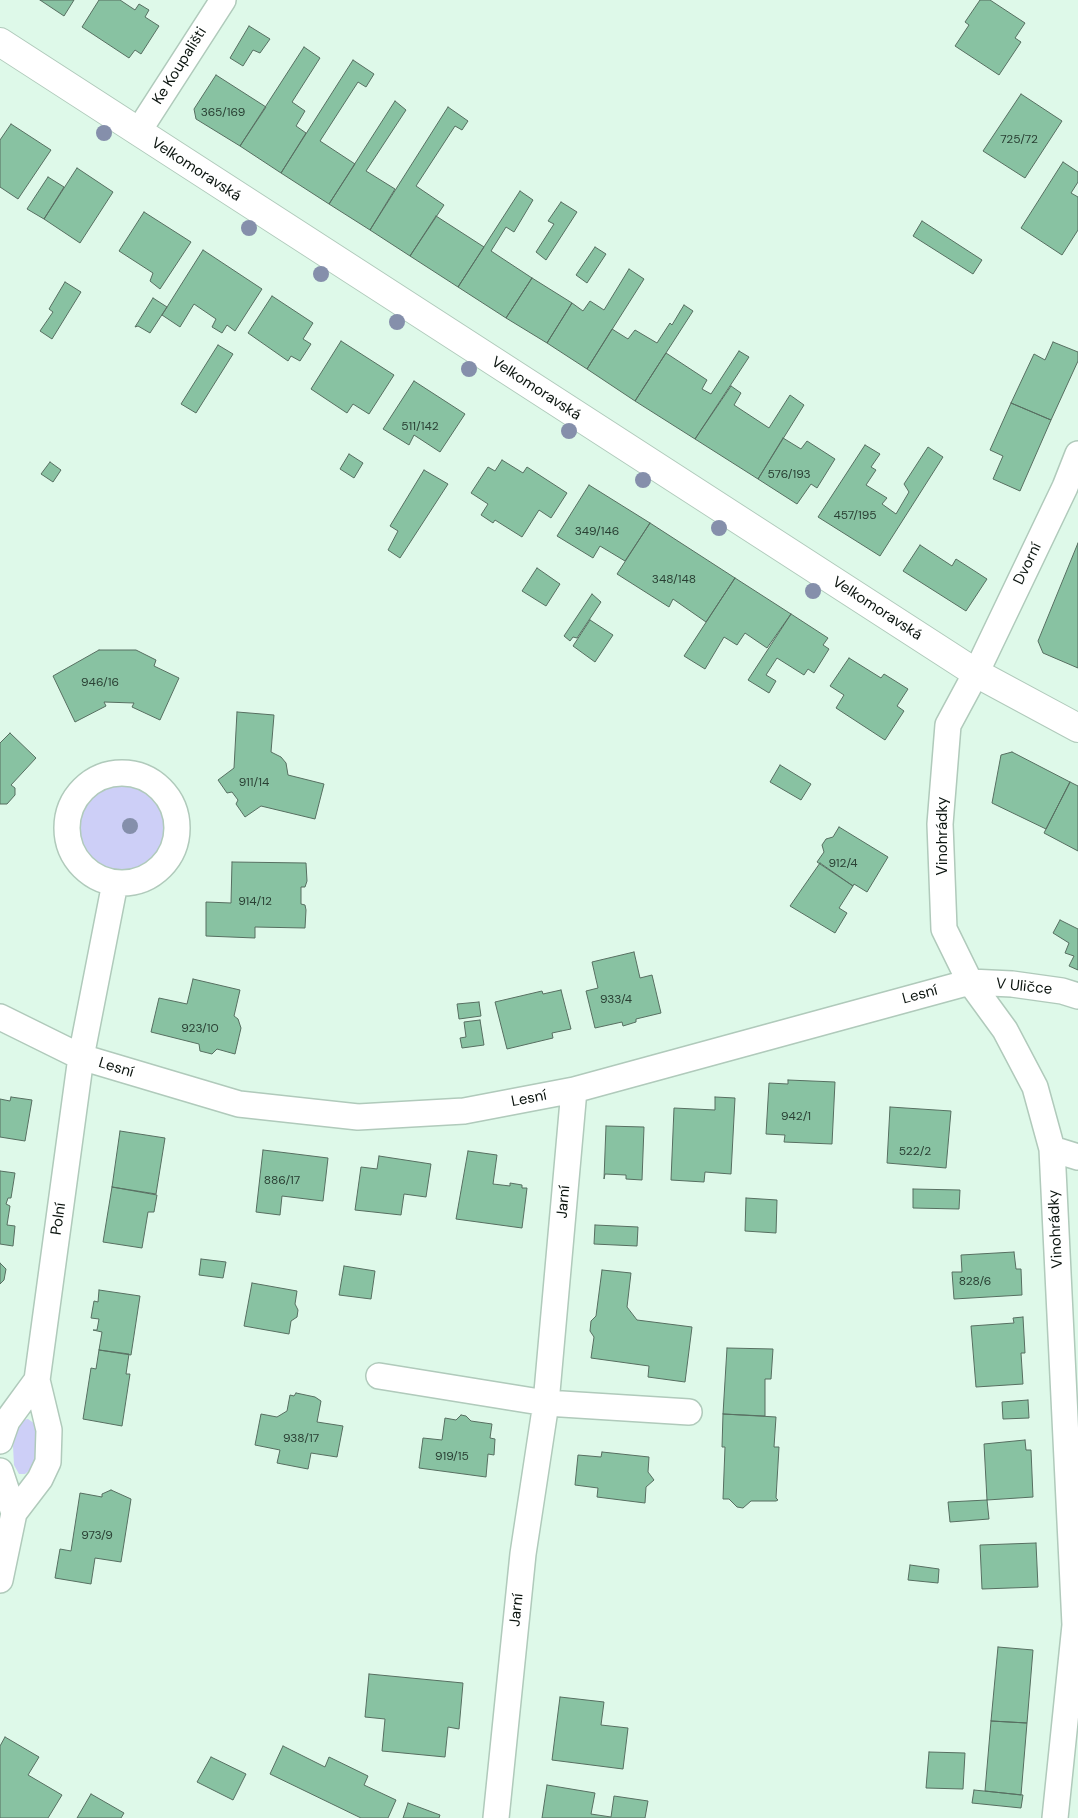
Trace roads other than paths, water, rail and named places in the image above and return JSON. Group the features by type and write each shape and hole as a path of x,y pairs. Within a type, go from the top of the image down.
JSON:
{"street":[{"name":"Ke Koupališti","path":"138,132 223,0"},
{"name":"Velkomoravská","path":"0,42 976,673 1078,728"},
{"name":"Dvorní","path":"976,673 1072,490 1078,454"},
{"name":"Vinohrádky","path":"976,673 948,725 940,824 944,929 970,982 1005,1030 1035,1087 1052,1149 1076,1625 1055,1818"},
{"path":"130,772 157,784 172,805 177,824 175,843 167,860 153,874 134,882 115,883 94,876 80,863 72,852 67,834 68,814 76,797 92,780 110,773 130,772"},
{"name":"Lesní","path":"81,1057 115,883"},
{"name":"V Uličce","path":"970,982 1012,984 1062,991 1078,996"},
{"name":"Lesní","path":"0,1017 81,1057 240,1104 358,1116 464,1111 574,1090 970,982"},
{"name":"Polní","path":"0,1580 14,1513 40,1478 48,1462 49,1430 37,1380 81,1057"},
{"name":"Jarní","path":"496,1818 523,1554 546,1403 574,1090"},
{"path":"1052,1149 1078,1157"},
{"path":"379,1376 546,1403 689,1412"},
{"name":"Polní","path":"0,1441 7,1421 37,1380"},
{"path":"0,1471 14,1513"}]}
